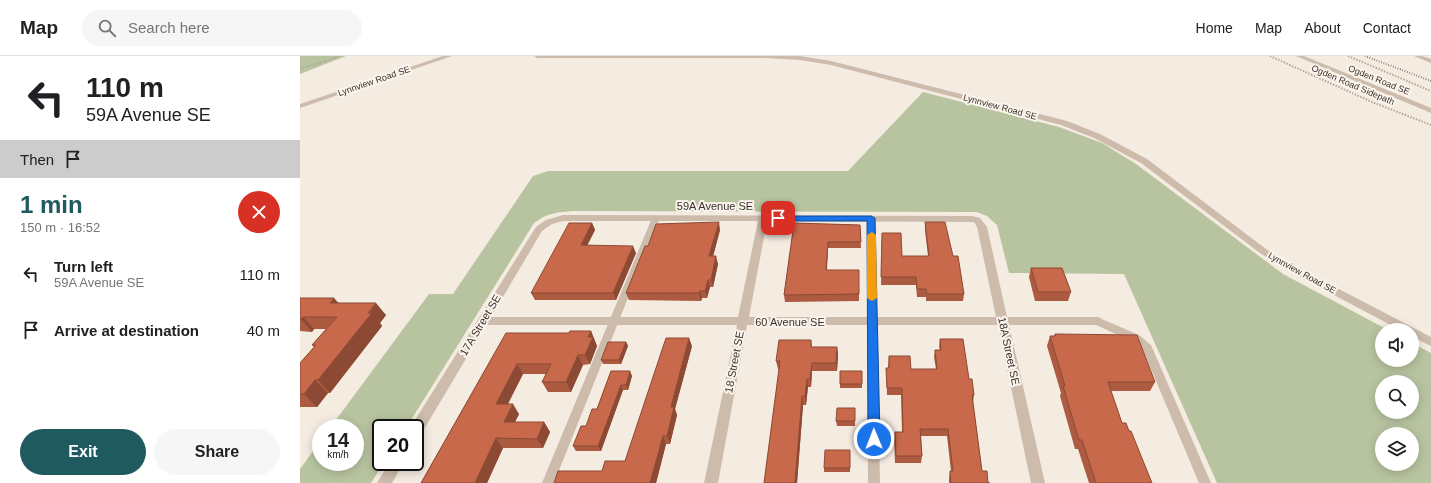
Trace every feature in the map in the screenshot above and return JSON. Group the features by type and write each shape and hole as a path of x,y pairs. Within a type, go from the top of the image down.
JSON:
{"street":[{"name":"Lynnview Road SE","path":"300,106 448,56"},
{"name":"Lynnview Road SE","path":"537,56 765,56 800,58 831,63 1064,123 1097,136 1138,158 1263,251 1286,266 1396,323"},
{"name":"Ogden Road SE","path":"1299,56 1431,111"},
{"name":"59A Avenue SE","path":"549,222 563,218 964,218 977,220"},
{"name":"18 Street SE","path":"711,483 763,218"},
{"name":"18A Street SE","path":"977,220 982,227 1038,483"},
{"name":"17A Street SE","path":"423,419 539,229 549,222"},
{"name":"60 Avenue SE","path":"483,321 1097,321"},
{"path":"1419,336 1431,342"},
{"path":"384,483 391,471"}],"lane":[{"path":"1416,56 1431,61"},
{"path":"548,483 656,218"},
{"path":"871,218 874,483"},
{"path":"1097,321 1135,338 1147,348 1204,483"}],"path":[{"path":"300,69 340,56"},
{"name":"Ogden Road Sidepath","path":"1270,56 1366,99 1431,125"},
{"path":"1348,56 1431,91"}],"green space":[{"path":"300,56 346,56 300,74"},
{"path":"923,92 1059,127 1102,143 1136,164 1283,274 1375,323 1375,367 1419,367 1419,347 1431,353 1431,483 1217,483 1124,274 1009,273 997,225 987,216 977,212 574,211 543,217 534,223 412,419 372,419 372,471 378,471 371,483 300,483 300,469 312,452 312,471 364,471 364,419 337,419 429,294 453,294 533,176 548,171 848,171"}],"building":[{"path":"719,222 709,256 716,256 711,280 708,280 705,291 700,291 699,293 626,293 645,246 648,246 656,224"},
{"path":"925,222 945,222 953,256 958,256 964,294 927,294 926,289 917,289 916,277 881,277 882,233 901,233 902,256 929,256"},
{"path":"569,223 592,223 581,245 633,246 613,293 531,293"},
{"path":"794,223 860,225 861,242 828,242 826,270 859,270 859,294 784,295"},
{"path":"1031,268 1062,268 1071,292 1038,292"},
{"path":"300,298 334,298 330,303 376,303 368,313 372,313 318,380 315,380 304,394 300,394 300,363 316,345 312,345 337,317 303,317 300,319"},
{"path":"570,331 591,331 588,337 593,337 585,355 578,355 566,382 542,382 551,364 517,364 496,404 513,404 504,422 544,422 537,439 496,438 475,483 421,483 506,333 569,333"},
{"path":"1055,334 1137,335 1155,382 1108,382 1122,423 1126,423 1129,431 1131,431 1152,483 1096,483 1082,440 1079,440 1063,386 1065,386 1050,336 1055,336"},
{"path":"666,338 689,338 671,407 674,407 667,436 663,436 650,483 554,483 558,471 602,471 605,461 625,461"},
{"path":"940,339 963,339 969,379 972,379 974,395 972,395 982,471 987,471 988,483 951,483 950,471 953,471 948,429 920,429 922,456 896,456 895,432 903,432 902,388 887,388 886,368 889,368 889,356 910,356 911,369 937,369 935,350 941,350"},
{"path":"779,340 811,340 811,347 837,347 836,363 812,363 810,379 807,379 805,396 802,396 795,483 764,483 780,361 776,361"},
{"path":"608,342 626,342 619,360 601,360"},
{"path":"611,371 630,371 626,385 621,385 598,446 573,446 581,426 586,426 592,409 597,409"},
{"path":"840,371 862,371 862,384 840,384"},
{"path":"837,408 855,408 855,421 836,421"},
{"path":"825,450 850,450 850,468 824,468"}],"railway":[{"path":"1365,56 1431,81"}],"slow traffic":[{"path":"872,235 872,298"}],"route":[{"path":"778,218 871,218 874,439"}]}
